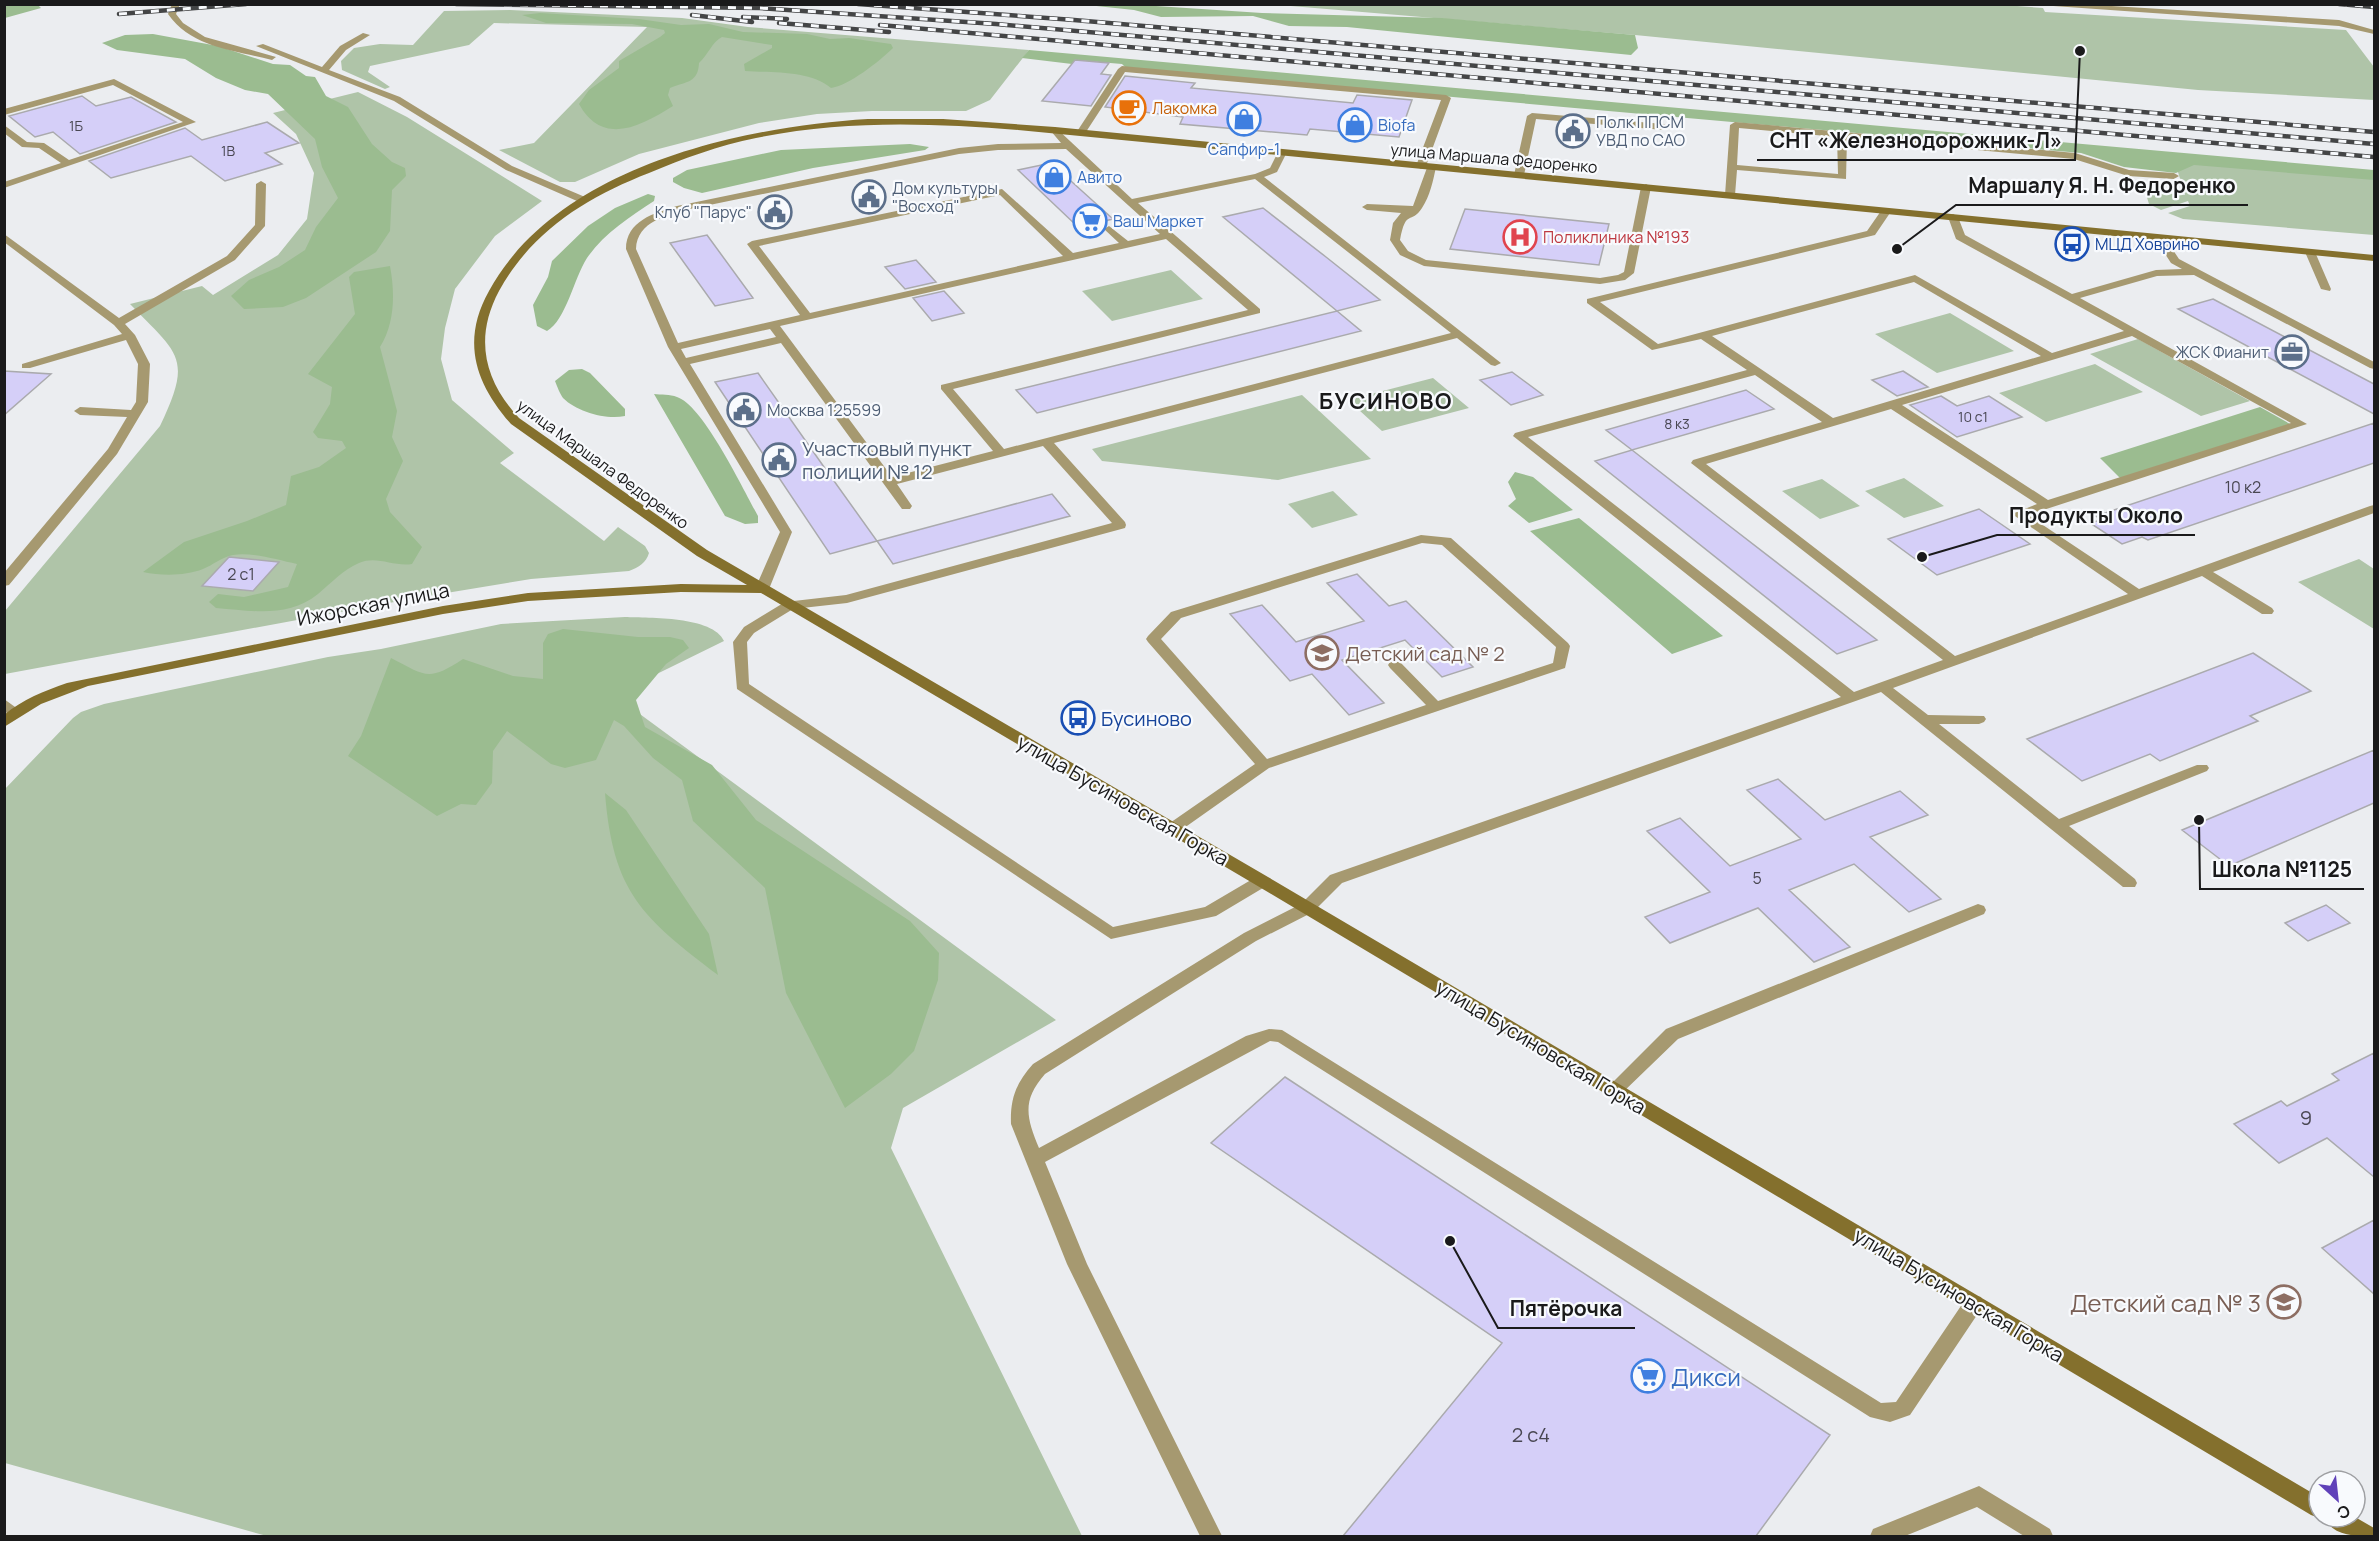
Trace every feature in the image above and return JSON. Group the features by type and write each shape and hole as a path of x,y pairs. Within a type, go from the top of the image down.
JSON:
{"street":[{"name":"улица Маршала Федоренко","path":"762,589 674,535 532,434 502,408 483,378 479,361 480,327 494,290 529,239 581,199 612,183 677,158 735,140 779,131 838,124 907,121 1055,130 2374,258"},
{"name":"Ижорская улица","path":"4,723 10,708 67,687 136,670 481,603 566,593 681,588 762,589"},
{"name":"улица Бусиновская Горка","path":"762,589 1262,881 2307,1501"}],"lane":[{"path":"176,4 172,14 179,26 195,36 322,71"},
{"path":"2030,4 2339,23 2374,32"},
{"path":"322,71 343,48 366,35"},
{"path":"260,46 397,99 509,168 581,199"},
{"path":"1082,133 1122,69 1446,98 1426,166 1425,191 1413,211 1401,217 1395,240 1404,253 1424,263 1611,281 1629,273 1646,187"},
{"path":"4,112 114,82 191,122 4,185"},
{"path":"1519,175 1532,116 1664,127"},
{"path":"1730,195 1735,125 2075,156 2128,173 2174,176"},
{"path":"4,128 25,145 41,145 69,164"},
{"path":"1001,453 945,387 1256,311 1130,202 1068,146 1055,130"},
{"path":"1732,167 1843,177 1842,135"},
{"path":"762,589 786,532 674,347 631,249 629,240 634,231 661,214 959,151 998,147 1068,146"},
{"path":"1130,202 1257,176 1274,170 1282,152"},
{"path":"1257,176 1495,363"},
{"path":"118,323 231,258 260,226 261,184"},
{"path":"807,317 752,244 1002,192 1071,257"},
{"path":"1366,207 1413,211"},
{"path":"1887,210 1871,233 1590,301 1656,348 1915,278 2050,357"},
{"path":"1953,217 1960,237 2301,424 2018,514 2139,595"},
{"path":"1109,229 1126,245"},
{"path":"674,347 1168,236"},
{"path":"2159,237 2175,261 2374,366"},
{"path":"4,582 113,451 142,402 144,364 129,335 118,323 5,240"},
{"path":"2310,252 2326,290"},
{"path":"2070,298 2156,273 2196,272"},
{"path":"773,325 906,506"},
{"path":"1954,662 1697,463 2134,333"},
{"path":"889,482 1459,334"},
{"path":"26,366 129,335"},
{"path":"1703,335 1831,422"},
{"path":"683,362 784,339"},
{"path":"1757,371 1519,436 1852,698"},
{"path":"1892,404 2047,505"},
{"path":"80,411 134,414"},
{"path":"1046,441 1120,525 847,599 789,604 750,630 740,642 742,686 1111,933 1210,912 1262,881"},
{"path":"1212,1536 1077,1264 1020,1124 1018,1104 1025,1086 1039,1069 1250,938 1307,908 1336,879 1954,662 2374,509"},
{"path":"1172,829 1264,765 1560,665 1563,646 1446,542 1421,539 1176,615 1153,639 1264,765"},
{"path":"2203,571 2267,611"},
{"path":"1395,665 1436,707"},
{"path":"1883,687 2129,883"},
{"path":"1924,720 1979,719"},
{"path":"2057,825 2202,768"},
{"path":"1614,1090 1672,1034 1978,910"},
{"path":"1034,1159 1252,1041 1269,1035 1282,1035 1877,1411 1890,1413 1903,1408 1974,1303"},
{"path":"1881,1536 1978,1496 2042,1536"}],"green space":[{"path":"1990,4 2043,8 2045,12 2346,30 2374,67 2374,100 2198,90 1635,35 1279,5"},
{"path":"4,5 38,5 41,8 5,18"},
{"path":"1087,5 1141,5 1262,13 1442,18 1635,35 1638,48 1631,55 1347,27 1289,26 1253,16 1161,17 1134,10"},
{"path":"510,10 682,18 748,27 1029,50 990,100 966,111 872,111 817,114 759,123 639,154 575,182 560,182 499,150 534,143 647,27 494,23 469,45 370,66 368,72 390,87 385,89 342,70 341,61 354,48 380,44 413,45 444,11"},
{"path":"540,13 639,19 681,25 709,24 743,32 807,34 830,39 849,38 891,44 893,48 855,78 831,88 802,75 745,71 744,64 772,48 772,45 722,37 715,42 699,63 694,78 670,88 668,95 673,106 636,125 623,129 611,129 599,125 579,104 589,90 619,68 619,61 660,37 665,33 664,30 632,24 546,23 522,15"},
{"path":"153,34 218,46 273,64 290,65 306,76 315,77 326,96 348,107 372,144 392,162 405,168 406,176 392,190 390,231 376,252 306,298 283,307 244,309 231,296 249,280 279,267 305,250 316,227 338,198 322,167 315,139 268,94 245,90 216,78 185,59 117,50 102,43 125,35"},
{"path":"1029,50 2374,170 2374,180 2194,165 2176,173 2124,167 2081,153 1126,68 1122,64 1075,60 1072,64 1022,58"},
{"path":"358,92 407,117 542,201 495,236 455,289 445,328 441,359 452,400 514,453 500,463 604,541 618,527 645,546 649,553 646,559 629,571 531,579 5,674 5,611 160,426 170,403 178,371 176,358 160,335 130,304 202,286 213,295 278,255 307,219 314,173 296,134 273,113"},
{"path":"910,144 929,147 925,150 813,168 702,193 673,182 673,178 687,170 781,150"},
{"path":"2174,159 2374,179 2374,235 2183,219 2168,213 2190,206 2188,201 2161,210 2149,204 2145,191 2185,195"},
{"path":"648,194 655,196 654,201 609,233 587,258 565,308 554,326 547,331 537,326 533,305 548,277 552,261 588,226 615,208"},
{"path":"390,266 393,287 391,318 380,347 397,411 392,437 403,461 386,499 390,512 422,547 412,564 372,560 359,563 307,602 295,607 270,611 216,608 209,602 218,594 244,597 288,587 297,564 241,554 229,556 189,573 166,575 143,572 184,542 286,505 291,476 319,467 346,448 342,441 318,438 313,432 330,404 332,387 308,374 355,314 349,277 354,272"},
{"path":"1171,270 1203,299 1112,321 1082,291"},
{"path":"1950,313 2014,351 1937,373 1875,334"},
{"path":"2138,339 2250,401 2201,416 2090,354"},
{"path":"2095,364 2143,392 2046,422 1999,393"},
{"path":"582,369 590,373 625,409 625,416 609,417 592,414 563,398 555,381 569,370"},
{"path":"1433,378 1469,408 1382,431 1348,400"},
{"path":"654,394 677,397 699,415 733,469 758,516 758,523 745,524 725,516"},
{"path":"1302,395 1371,459 1278,480 1102,461 1092,449"},
{"path":"2260,407 2290,424 2120,478 2100,458"},
{"path":"1515,472 1533,477 1573,510 1529,523 1508,506 1516,499 1508,482"},
{"path":"1904,478 1944,506 1904,518 1865,491"},
{"path":"1822,479 1860,506 1820,519 1782,491"},
{"path":"1333,491 1358,515 1312,528 1288,504"},
{"path":"1579,518 1723,636 1672,654 1530,531"},
{"path":"2359,559 2374,569 2374,629 2298,582"},
{"path":"625,617 664,618 694,623 718,633 724,641 614,695 1056,1020 903,1108 891,1148 1082,1536 267,1536 5,1463 4,790 73,718 81,712 104,704 328,657 381,649 501,624"},
{"path":"563,629 638,637 670,637 683,640 689,648 666,664 636,700 645,727 712,765 756,820 910,921 939,953 938,980 914,1051 891,1074 845,1108 786,993 765,888 693,821 682,780 653,758 624,726 614,720 596,760 565,768 551,764 507,731 493,751 492,783 476,805 461,804 437,816 348,756 361,736 391,658 427,674 442,671 463,659 513,676 543,679 543,643 548,634"},
{"path":"605,793 626,810 709,934 718,975 669,936 636,900 624,879 615,855"}],"building":[{"path":"1075,60 1109,63 1101,74 1111,75 1091,106 1042,101"},
{"path":"1125,76 1195,83 1191,88 1353,103 1357,95 1412,100 1399,137 1310,129 1307,135 1180,124 1183,117 1105,107"},
{"path":"82,96 96,106 131,97 176,122 80,154 53,132 35,137 9,116"},
{"path":"267,122 299,143 265,153 282,164 225,181 191,156 111,178 89,161 185,128 202,140"},
{"path":"1051,163 1113,219 1078,227 1018,170"},
{"path":"1263,208 1380,300 1337,311 1223,217"},
{"name":"Поликлиника №193","path":"1465,209 1609,224 1599,265 1450,249"},
{"path":"707,235 753,298 715,306 670,243"},
{"path":"916,260 936,282 905,289 885,267"},
{"path":"944,291 964,313 932,321 913,298"},
{"path":"2213,299 2374,384 2374,414 2178,309"},
{"path":"1337,311 1361,331 1037,413 1016,390"},
{"path":"4,371 51,374 4,415"},
{"path":"1903,371 1928,387 1897,396 1872,380"},
{"path":"1512,372 1543,395 1511,405 1480,380"},
{"path":"758,373 877,541 830,554 715,382"},
{"path":"1746,390 1774,409 1632,450 1606,430"},
{"path":"1941,396 1957,406 1989,396 2022,417 1957,437 1910,405"},
{"path":"2374,423 2374,463 2148,540 2142,537 2122,544 2090,523 2101,520 2096,516"},
{"path":"1632,450 1877,640 1837,654 1595,461"},
{"path":"1052,494 1070,516 893,564 877,541"},
{"path":"1979,509 2030,544 1937,575 1888,539"},
{"path":"229,557 279,562 253,591 202,586"},
{"path":"1357,574 1389,606 1406,601 1473,667 1442,677 1405,640 1342,660 1384,703 1349,715 1312,674 1290,681 1230,614 1262,605 1296,642 1364,621 1327,583"},
{"path":"2253,653 2311,691 2250,716 2258,721 2160,761 2150,754 2082,781 2027,739"},
{"path":"2374,750 2374,803 2229,866 2182,830"},
{"path":"1778,779 1825,820 1900,791 1928,815 1870,837 1941,899 1909,912 1854,864 1789,890 1850,947 1814,962 1758,908 1670,943 1645,917 1710,892 1647,831 1680,818 1730,866 1801,839 1747,790"},
{"path":"2326,905 2350,923 2308,941 2285,923"},
{"path":"2374,1053 2374,1177 2327,1138 2279,1163 2234,1124 2281,1101 2287,1106 2339,1080 2332,1074"},
{"path":"1285,1077 1830,1435 1756,1536 1343,1536 1502,1343 1211,1143"},
{"path":"2374,1220 2374,1294 2322,1248"}],"railway":[{"path":"119,14 246,4"},
{"path":"456,4 760,8 996,24 2374,144"},
{"path":"858,4 1074,20 2374,132"},
{"path":"2339,4 2374,7"},
{"path":"692,15 752,22"},
{"path":"743,17 787,19"},
{"path":"779,23 889,32"},
{"path":"880,25 2374,157"}],"place":[{"name":"СНТ «Железнодорожник-Л»","path":"2080,51"},
{"name":"Лакомка","path":"1129,108"},
{"name":"Сапфир-1","path":"1244,119"},
{"name":"Biofa","path":"1355,125"},
{"name":"Полк ППСМ УВД по САО","path":"1573,131"},
{"name":"Авито","path":"1054,177"},
{"name":"Дом культуры \"Восход\"","path":"869,197"},
{"name":"Клуб \"Парус\"","path":"775,212"},
{"name":"Ваш Маркет","path":"1090,221"},
{"name":"Поликлиника №193","path":"1520,237"},
{"name":"МЦД Ховрино","path":"2072,244"},
{"name":"Маршалу Я. Н. Федоренко","path":"1897,249"},
{"name":"ЖСК Фианит","path":"2292,352"},
{"name":"Москва 125599","path":"744,410"},
{"name":"Участковый пункт полиции № 12","path":"779,460"},
{"name":"Продукты Около","path":"1922,557"},
{"name":"Детский сад № 2","path":"1322,653"},
{"name":"Бусиново","path":"1078,718"},
{"name":"Школа №1125","path":"2199,820"},
{"name":"Пятёрочка","path":"1450,1241"},
{"name":"Детский сад № 3","path":"2284,1302"},
{"name":"Дикси","path":"1648,1376"}],"district":[{"name":"БУСИНОВО","path":"1386,401"}]}
